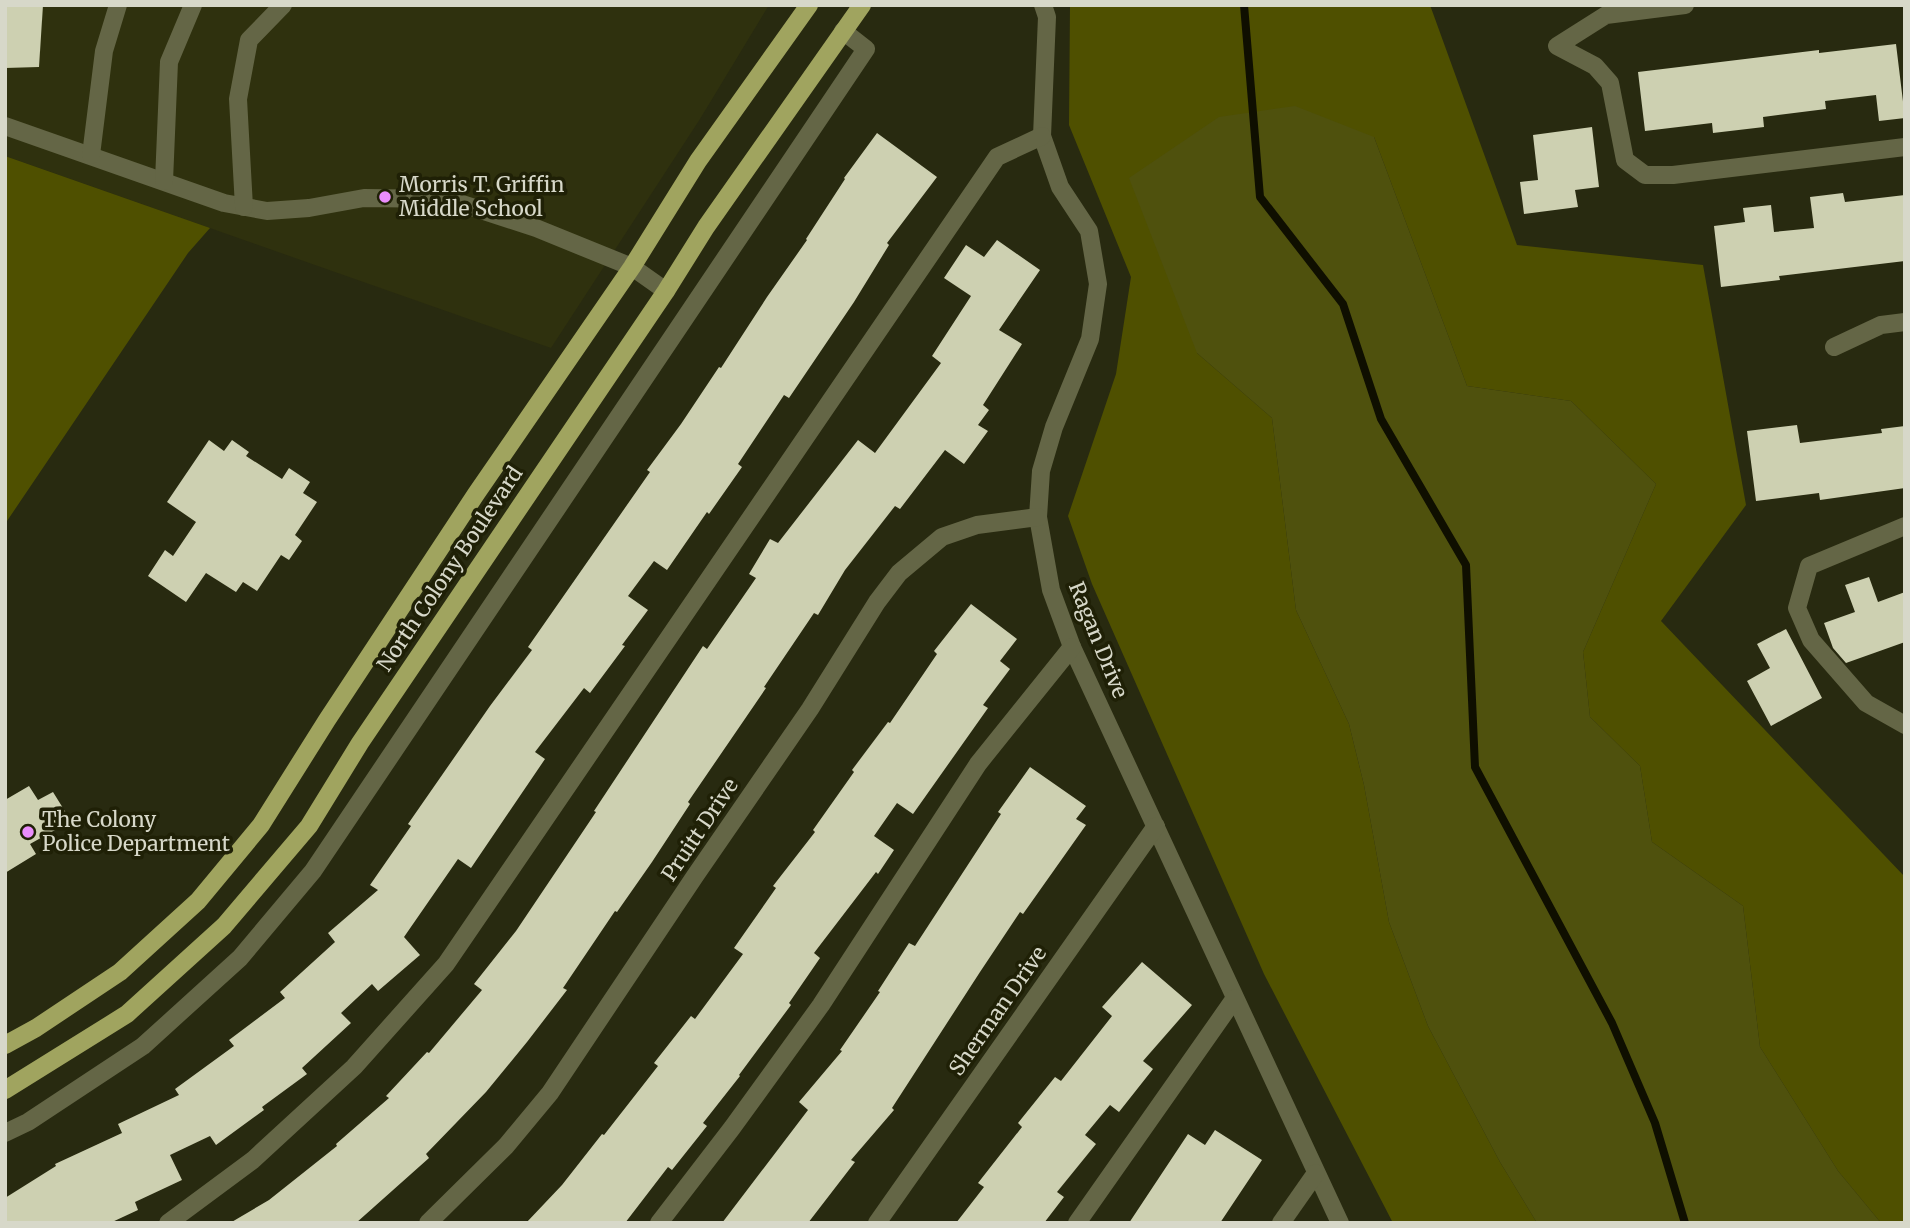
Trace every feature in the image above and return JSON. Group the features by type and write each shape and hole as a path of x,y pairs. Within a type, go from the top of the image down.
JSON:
{"main road":[{"name":"North Colony Boulevard","path":"5,1045 36,1028 121,971 198,901 261,825 476,494 632,267 698,161 809,5"},
{"name":"North Colony Boulevard","path":"5,1090 127,1014 224,926 309,826 360,743 666,291 706,227 862,5"}],"street":[{"path":"91,155 104,51 118,5"},
{"path":"164,181 169,62 193,5"},
{"path":"244,206 238,99 249,40 283,5"},
{"name":"Ragan Drive","path":"1043,5 1046,17 1042,136 1060,187 1089,231 1098,284 1090,339 1054,427 1041,471 1038,517 1051,590 1072,647 1340,1223"},
{"path":"1685,5 1606,15 1557,46 1595,66 1610,83 1625,160 1645,175 1673,175 1905,148"},
{"path":"5,1133 28,1122 144,1046 240,958 313,871 866,49 843,31"},
{"path":"5,126 224,203 267,211 309,208 364,198 447,199 536,228 632,267 666,291"},
{"path":"168,1223 253,1160 355,1067 446,964 997,158 1042,136"},
{"path":"1834,346 1881,325 1905,322"},
{"name":"Pruitt Drive","path":"428,1223 506,1146 550,1093 591,1036 695,876 810,709 877,602 899,573 942,537 977,525 1038,517"},
{"path":"1905,526 1809,566 1797,608 1811,640 1866,702 1905,725"},
{"path":"659,1223 821,1005 978,764 1072,647"},
{"name":"Sherman Drive","path":"877,1223 1156,826"},
{"path":"1077,1223 1235,998"},
{"path":"1282,1223 1316,1172"}],"shaded area":[{"name":"Morris T. Griffin Middle School","path":"5,5 769,5 700,119 551,348 5,156"},
{"path":"1070,5 1430,5 1517,245 1703,265 1746,505 1661,621 1905,877 1905,1223 1881,1223 1838,1171 1760,1047 1743,906 1652,842 1640,766 1590,717 1583,652 1656,484 1571,401 1467,386 1374,137 1197,353 1272,418 1296,610 1349,724 1364,785 1389,922 1428,1026 1500,1162 1537,1223 1393,1223 1264,974 1092,584 1068,516 1116,374 1131,277 1069,125"},
{"path":"1295,106 1374,137 1467,386 1571,401 1656,484 1583,652 1590,717 1640,766 1652,842 1743,906 1760,1047 1838,1171 1881,1223 1537,1223 1500,1162 1428,1026 1389,922 1364,785 1349,724 1296,610 1272,418 1197,353 1129,178 1219,117"},
{"path":"5,156 210,228 188,253 5,524"}],"building":[{"path":"5,5 43,5 39,67 5,68"},
{"path":"1896,44 1905,118 1879,121 1876,95 1825,101 1826,109 1763,117 1764,127 1713,133 1712,123 1645,131 1638,72 1819,50 1819,53"},
{"path":"1592,127 1599,187 1575,190 1578,207 1524,214 1520,182 1538,180 1533,135"},
{"path":"877,133 937,177 887,243 889,245 854,302 789,398 784,395 738,464 742,467 709,514 707,512 667,570 654,561 628,596 648,610 590,693 584,688 535,752 545,759 471,868 458,859 404,937 420,955 378,991 372,984 341,1013 351,1023 302,1068 307,1074 262,1107 264,1110 216,1145 210,1136 170,1155 182,1180 135,1202 138,1210 110,1223 5,1223 5,1198 56,1166 55,1164 122,1133 118,1124 179,1095 175,1089 234,1046 229,1040 285,998 280,992 335,942 328,933 378,890 370,885 411,826 408,824 532,650 528,647 650,472 647,470 719,367 721,368 807,240 844,178"},
{"path":"1843,193 1845,202 1905,195 1905,261 1779,276 1780,280 1721,287 1714,226 1745,222 1743,208 1771,205 1774,232 1814,228 1810,197"},
{"path":"997,240 1040,270 999,330 1022,344 983,405 989,410 978,425 988,431 964,464 945,450 900,509 895,506 845,570 818,615 814,613 764,687 766,688 688,802 690,804 652,862 563,988 567,990 527,1042 486,1092 426,1154 429,1158 356,1223 230,1223 269,1200 337,1146 336,1144 389,1098 386,1096 427,1052 429,1053 482,990 474,984 516,931 703,646 707,649 756,578 749,574 770,539 778,543 858,440 875,453 941,363 932,356 971,296 944,278 966,245 984,257"},
{"path":"1797,425 1800,443 1882,433 1881,429 1905,426 1905,488 1820,500 1819,493 1756,501 1747,431"},
{"path":"209,440 224,451 232,440 249,452 246,456 282,479 289,468 310,482 303,493 317,502 295,535 302,541 289,560 281,555 257,591 243,582 236,592 206,573 186,602 148,576 165,550 173,556 196,522 167,502"},
{"path":"1869,577 1878,602 1905,592 1905,642 1846,663 1833,648 1824,623 1855,612 1845,585"},
{"path":"971,604 1017,639 1000,661 1010,669 983,705 988,708 913,814 897,803 874,836 894,850 814,953 820,958 789,1003 791,1005 703,1123 707,1126 672,1170 668,1167 625,1223 526,1223 562,1185 602,1134 604,1135 658,1066 654,1063 691,1016 695,1019 743,954 734,948 776,888 773,886 815,832 813,830 854,772 852,770 888,722 890,723 937,654 934,651"},
{"path":"1786,629 1822,698 1771,726 1747,681 1770,668 1757,644"},
{"path":"1030,767 1086,806 1076,819 1086,825 1023,914 1020,912 892,1108 894,1110 851,1160 855,1162 808,1223 722,1223 808,1110 799,1102 842,1051 840,1050 880,992 878,991 909,943 915,946 1001,814 998,812"},
{"name":"The Colony Police Department","path":"29,786 38,800 53,792 71,821 30,844 36,854 5,873 5,800"},
{"path":"1142,962 1192,1005 1143,1061 1153,1069 1119,1112 1110,1105 1085,1135 1096,1144 1057,1192 1064,1197 1044,1223 956,1223 984,1187 978,1183 1022,1127 1018,1123 1055,1077 1061,1081 1112,1016 1102,1007"},
{"path":"1215,1130 1262,1160 1220,1223 1129,1223 1188,1134 1205,1145"}],"waterway":[{"path":"1244,5 1260,197 1343,304 1381,419 1466,565 1475,767 1612,1023 1655,1123 1685,1223"}],"place":[{"name":"Morris T. Griffin Middle School","path":"385,197"},
{"name":"The Colony Police Department","path":"28,832"}]}
